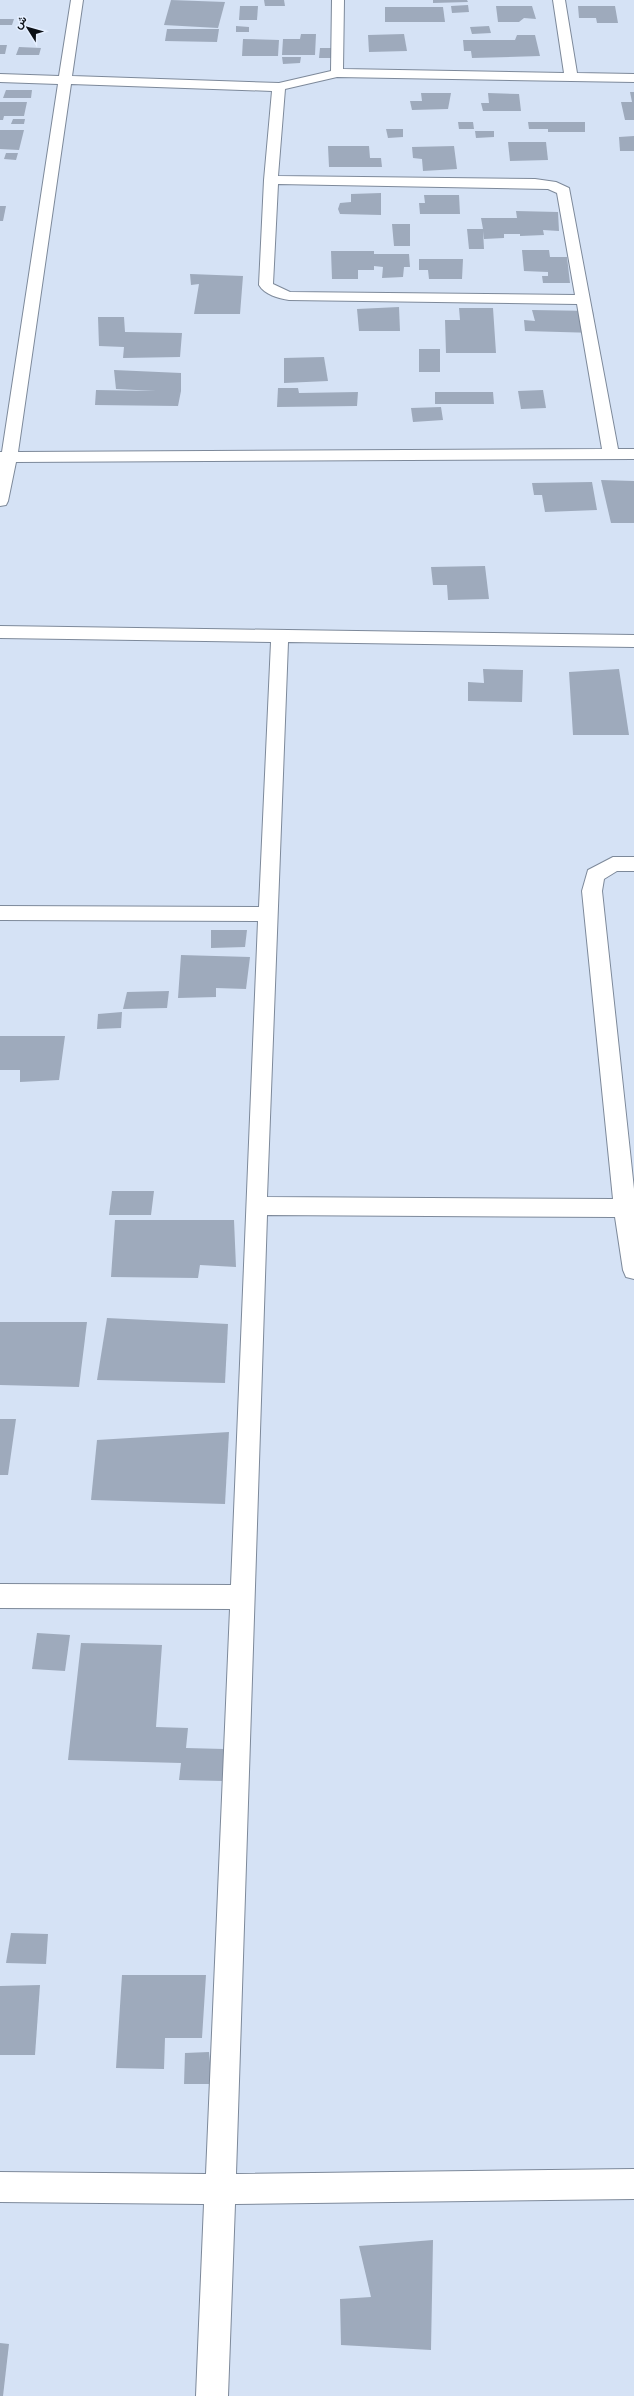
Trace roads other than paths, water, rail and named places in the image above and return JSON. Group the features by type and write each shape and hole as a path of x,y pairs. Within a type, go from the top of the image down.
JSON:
{"street":[{"path":"0,501 4,457 78,0"},
{"path":"337,74 338,0"},
{"path":"559,0 571,78"},
{"path":"0,78 279,87 337,74 634,78"},
{"path":"279,87 271,180 266,285 274,291 289,296 584,300"},
{"path":"271,180 535,183 552,185 564,191 611,454"},
{"path":"4,457 634,454"},
{"path":"0,632 634,641"},
{"path":"212,2396 243,1596 256,1206 270,914 280,636"},
{"path":"634,864 613,864 595,875 592,891 630,1208 634,1270"},
{"path":"0,913 270,914"},
{"path":"256,1206 630,1208"},
{"path":"0,1596 243,1596"},
{"path":"0,2187 220,2189 634,2184"}]}
